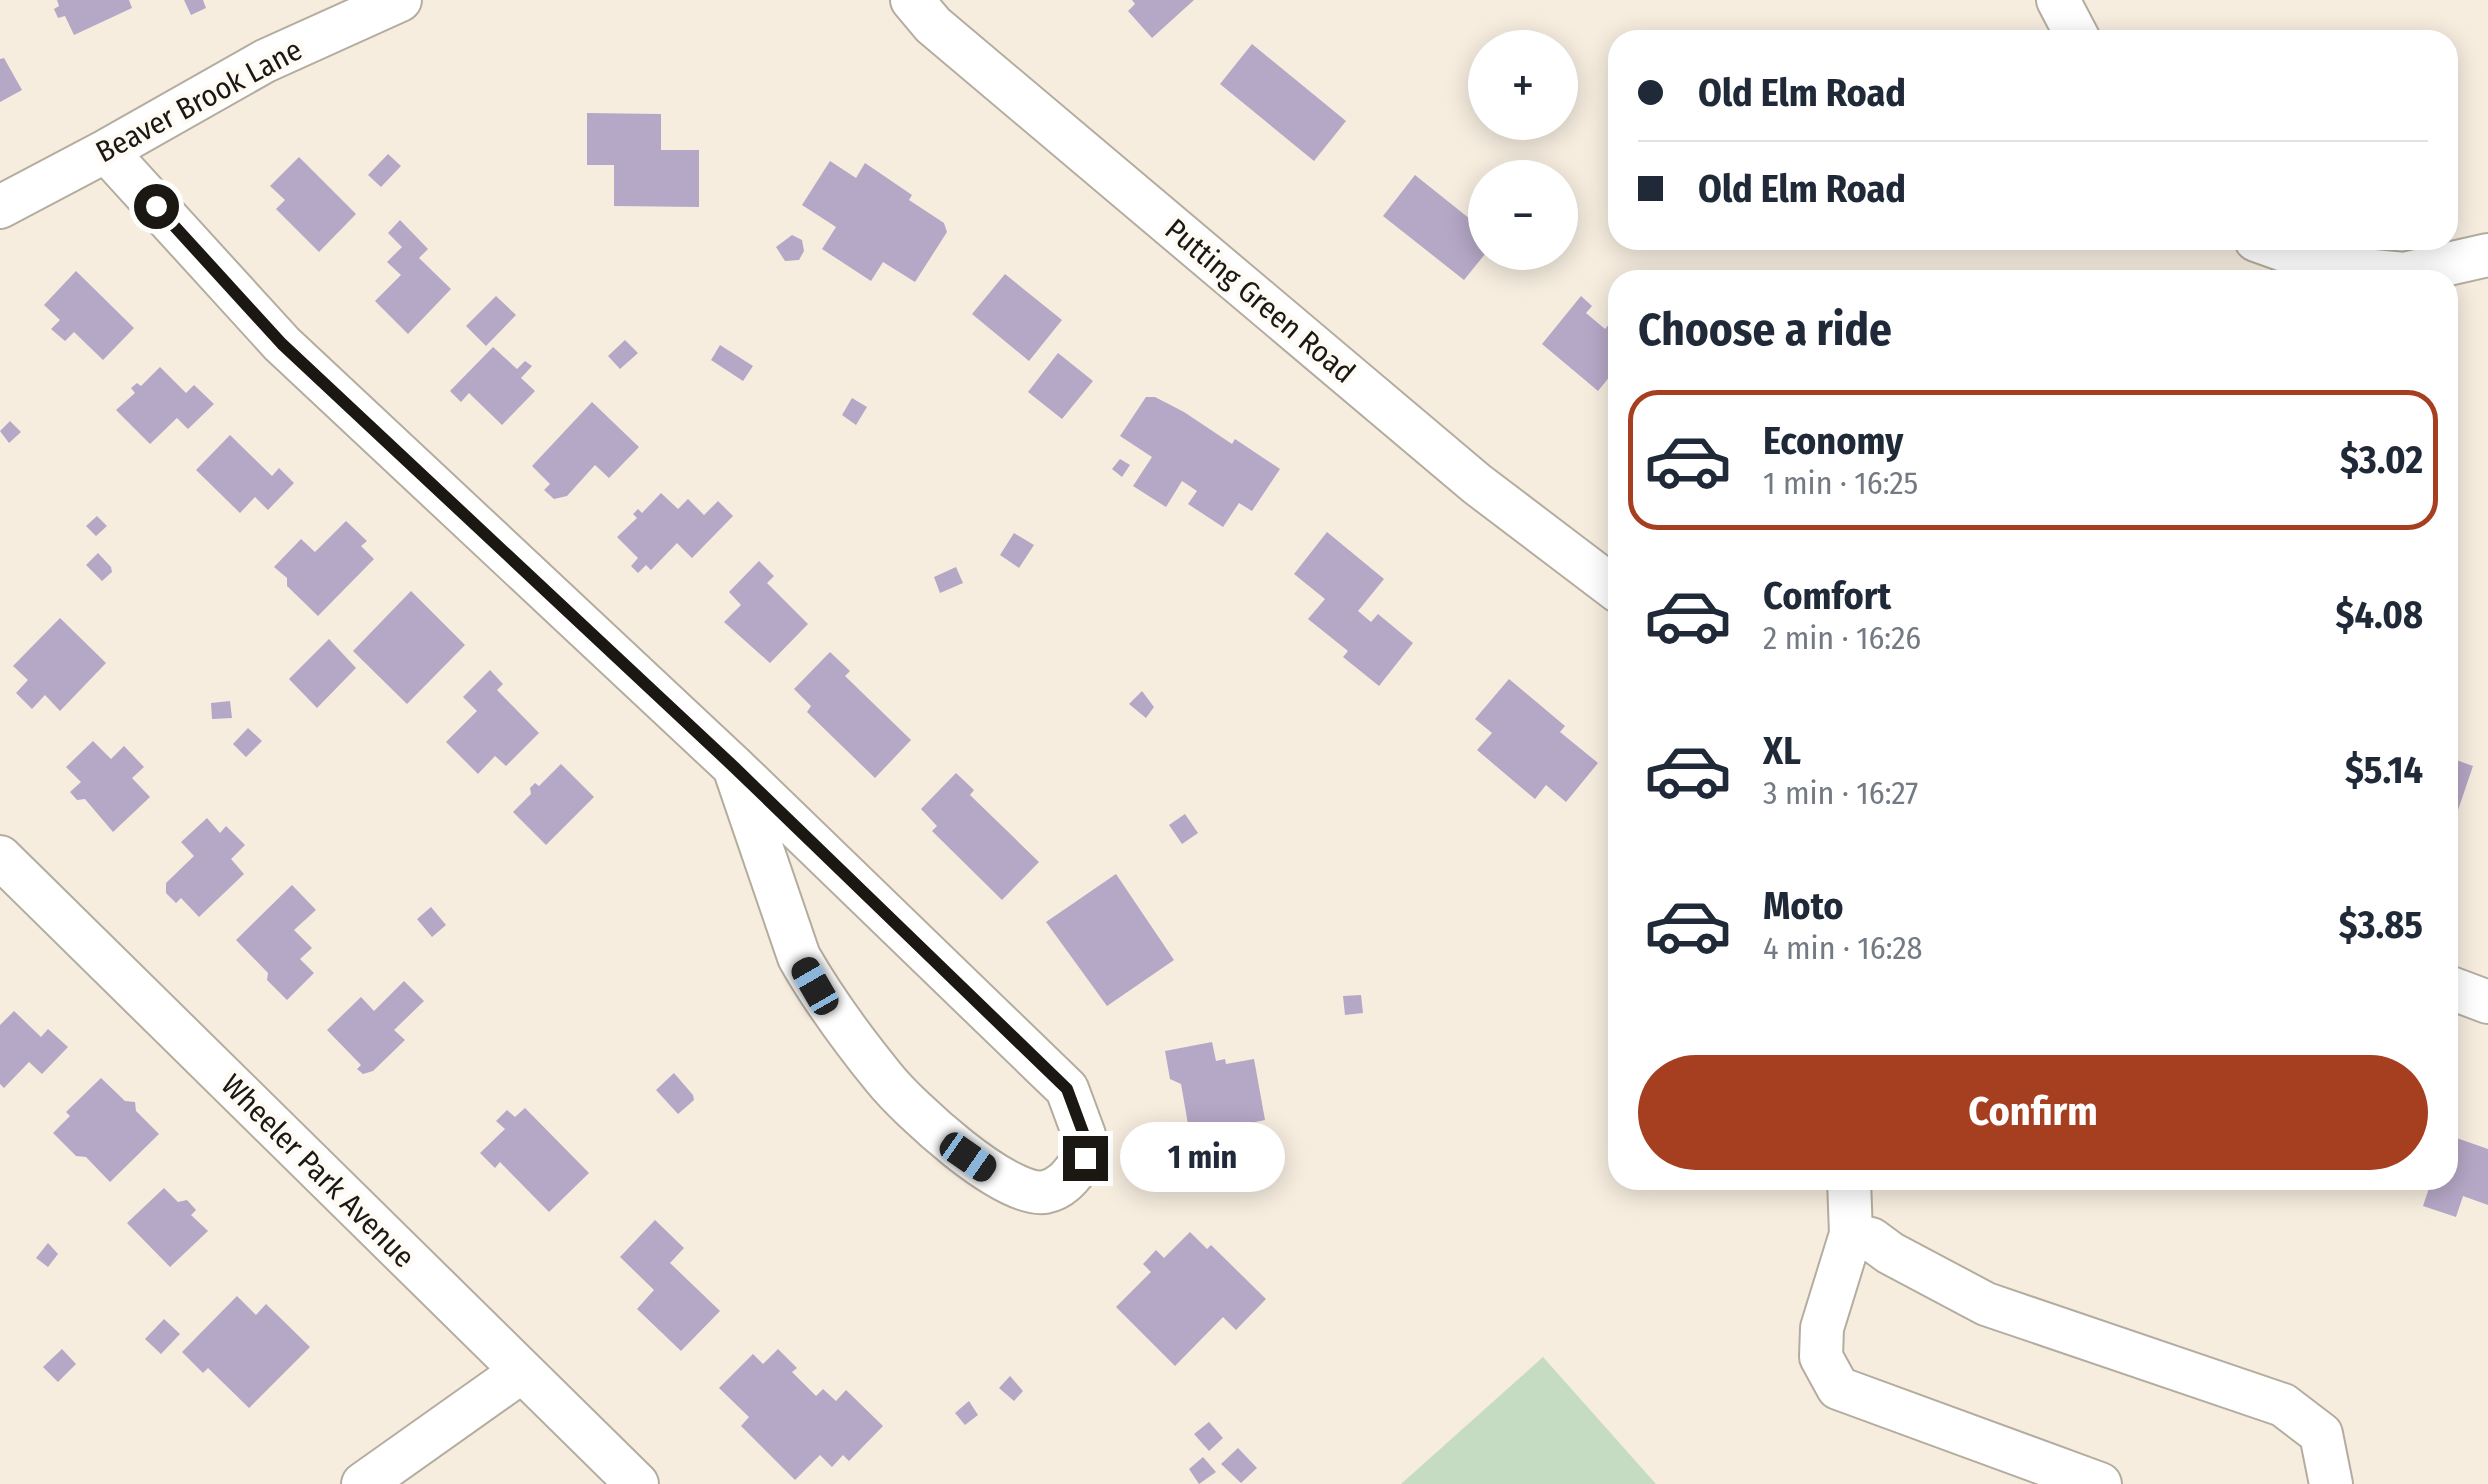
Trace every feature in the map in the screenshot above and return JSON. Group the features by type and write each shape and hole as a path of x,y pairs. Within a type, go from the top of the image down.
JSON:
{"street":[{"name":"Beaver Brook Lane","path":"0,206 265,61 400,0"},
{"name":"Putting Green Road","path":"912,0 933,25 1477,484 1608,583"},
{"path":"2058,0 2074,30"},
{"path":"106,151 282,344 734,767 1067,1089 1084,1135 1085,1158 1064,1185 1043,1192 1020,1189 998,1178 968,1157 886,1081 798,957 734,767"},
{"path":"2284,250 2332,267 2363,270"},
{"path":"2422,270 2488,255"},
{"name":"Wheeler Park Avenue","path":"0,857 637,1484"},
{"path":"2458,991 2488,1002"},
{"path":"1850,1190 1850,1234 1822,1328 1821,1356 1838,1388 2100,1484"},
{"path":"1850,1234 1870,1239 1890,1254 1986,1304 2283,1405 2321,1434 2331,1484"},
{"path":"363,1484 521,1372"}],"green space":[{"path":"1543,1357 1656,1484 1401,1484"}],"building":[{"path":"57,0 129,0 132,8 74,35 65,16 58,18 54,9 59,6"},
{"path":"184,0 203,0 206,8 191,15"},
{"path":"1132,0 1194,0 1152,38 1128,11 1135,4"},
{"path":"1252,44 1346,121 1314,161 1220,84"},
{"path":"4,58 22,90 0,102 0,59"},
{"path":"587,113 661,114 661,150 699,150 699,207 614,206 614,165 587,165"},
{"path":"388,154 401,166 381,187 368,175"},
{"path":"299,157 356,214 319,252 276,209 285,200 270,186"},
{"path":"830,161 856,178 865,163 944,223 947,232 915,282 883,262 871,281 822,249 836,227 802,205"},
{"path":"1415,175 1468,217 1468,270 1472,270 1464,280 1383,216"},
{"path":"400,220 428,249 419,258 451,289 408,334 375,301 401,275 387,262 402,247 388,233"},
{"path":"792,235 802,240 804,251 799,260 785,261 776,247"},
{"path":"76,271 134,328 103,360 74,332 65,341 51,329 60,320 44,305"},
{"path":"1005,274 1062,320 1029,361 972,314"},
{"path":"496,296 516,315 486,346 466,326"},
{"path":"1581,296 1592,306 1586,313 1605,329 1608,326 1608,379 1598,391 1542,344"},
{"path":"625,340 638,353 620,369 608,356"},
{"path":"720,345 753,366 743,381 711,360"},
{"path":"493,347 517,369 525,361 532,366 521,378 535,391 502,425 469,393 461,402 450,391"},
{"path":"1058,353 1093,381 1062,419 1028,392"},
{"path":"160,367 186,393 194,385 214,404 188,429 177,418 150,444 116,410 135,393 131,388 137,383 141,386"},
{"path":"1146,397 1155,397 1184,412 1232,444 1235,439 1280,469 1252,511 1239,503 1223,527 1188,504 1197,491 1182,481 1166,507 1133,486 1152,457 1120,436"},
{"path":"852,398 867,407 856,425 842,415"},
{"path":"592,402 639,447 609,478 595,465 567,496 554,499 544,490 550,484 532,466"},
{"path":"10,421 21,432 9,443 0,431"},
{"path":"230,435 272,476 279,468 294,483 268,510 255,497 240,513 196,470"},
{"path":"1120,459 1130,465 1122,477 1112,469"},
{"path":"661,493 678,509 688,499 704,515 718,501 733,516 692,558 677,543 651,570 646,565 638,573 631,566 638,558 617,537 637,518 633,514 638,509 642,513"},
{"path":"97,516 107,526 96,536 86,526"},
{"path":"346,521 367,541 361,546 374,559 318,616 287,586 287,578 274,567 301,539 315,552"},
{"path":"1327,532 1384,579 1358,611 1371,622 1378,614 1413,643 1379,686 1343,657 1348,651 1308,619 1325,599 1294,574"},
{"path":"1014,533 1034,545 1019,568 1000,555"},
{"path":"98,553 112,572 102,581 86,565"},
{"path":"759,561 774,576 767,583 808,624 770,663 724,622 741,605 729,592"},
{"path":"956,567 963,583 940,593 934,577"},
{"path":"411,591 465,645 407,704 353,651"},
{"path":"60,618 106,663 60,711 45,695 32,709 16,693 28,680 13,666"},
{"path":"329,639 356,668 317,708 289,679"},
{"path":"830,652 850,671 845,676 911,740 875,778 807,712 811,706 794,689"},
{"path":"490,670 503,684 497,690 539,733 506,766 495,756 478,774 446,742 477,711 463,697"},
{"path":"1509,679 1565,726 1560,732 1598,763 1566,802 1546,785 1535,799 1477,750 1492,733 1475,719"},
{"path":"1142,691 1154,707 1146,718 1129,704"},
{"path":"230,701 232,718 212,719 211,703"},
{"path":"248,728 262,741 246,757 233,744"},
{"path":"93,741 111,759 124,746 144,767 132,778 150,797 113,832 85,799 77,800 70,792 81,782 66,767"},
{"path":"2458,761 2473,766 2458,810"},
{"path":"561,764 594,797 546,845 513,812 531,794 535,783 539,786"},
{"path":"956,773 974,790 970,795 1039,862 1002,900 932,831 937,826 921,809"},
{"path":"1185,814 1198,833 1182,844 1169,825"},
{"path":"207,818 220,833 226,826 245,845 231,859 244,874 199,917 181,898 176,903 166,893 166,883 194,856 181,842"},
{"path":"1116,874 1174,960 1107,1006 1046,922"},
{"path":"292,885 316,910 294,930 312,948 300,959 314,973 287,1000 267,980 268,973 236,940"},
{"path":"431,907 446,925 432,937 417,919"},
{"path":"404,981 424,1001 394,1030 405,1040 373,1071 363,1074 357,1069 361,1065 327,1030 361,997 374,1011"},
{"path":"1361,995 1363,1013 1345,1015 1343,996"},
{"path":"14,1011 41,1037 48,1029 68,1047 42,1074 29,1062 4,1088 0,1084 0,1025"},
{"path":"1212,1042 1216,1061 1225,1059 1226,1064 1254,1059 1265,1120 1241,1125 1248,1167 1197,1176 1181,1084 1170,1079 1165,1051"},
{"path":"674,1073 694,1100 678,1114 656,1090"},
{"path":"101,1078 125,1101 135,1102 136,1111 159,1134 110,1182 86,1157 76,1156 53,1133 70,1116 66,1112"},
{"path":"525,1108 589,1173 549,1212 500,1162 495,1168 480,1153 505,1129 496,1121 507,1110 515,1117"},
{"path":"2458,1138 2488,1149 2488,1205 2463,1196 2456,1217 2423,1206 2428,1190 2458,1190"},
{"path":"164,1188 178,1202 187,1200 196,1210 191,1215 208,1231 170,1267 127,1223"},
{"path":"655,1220 684,1248 670,1263 720,1311 681,1351 637,1309 654,1290 620,1257"},
{"path":"1190,1232 1207,1249 1211,1245 1266,1299 1236,1330 1223,1317 1175,1366 1116,1307 1151,1272 1143,1264 1156,1250 1164,1258"},
{"path":"48,1243 58,1254 48,1267 36,1258"},
{"path":"237,1296 256,1315 266,1304 310,1347 249,1408 208,1368 203,1373 182,1352"},
{"path":"164,1319 180,1334 161,1354 145,1339"},
{"path":"62,1349 76,1364 58,1382 43,1367"},
{"path":"778,1349 797,1368 792,1372 816,1396 823,1389 836,1401 846,1390 883,1426 849,1461 843,1455 832,1467 820,1455 795,1480 741,1426 749,1417 719,1388 753,1354 763,1364"},
{"path":"1010,1376 1023,1391 1014,1401 999,1388"},
{"path":"969,1401 978,1415 965,1425 955,1413"},
{"path":"1209,1422 1223,1438 1209,1451 1194,1434"},
{"path":"1238,1448 1257,1468 1241,1483 1221,1464"},
{"path":"1203,1457 1216,1472 1199,1484 1189,1469"}],"route":[{"path":"156,206 282,344 734,767 1067,1089 1084,1135 1085,1158"}]}
